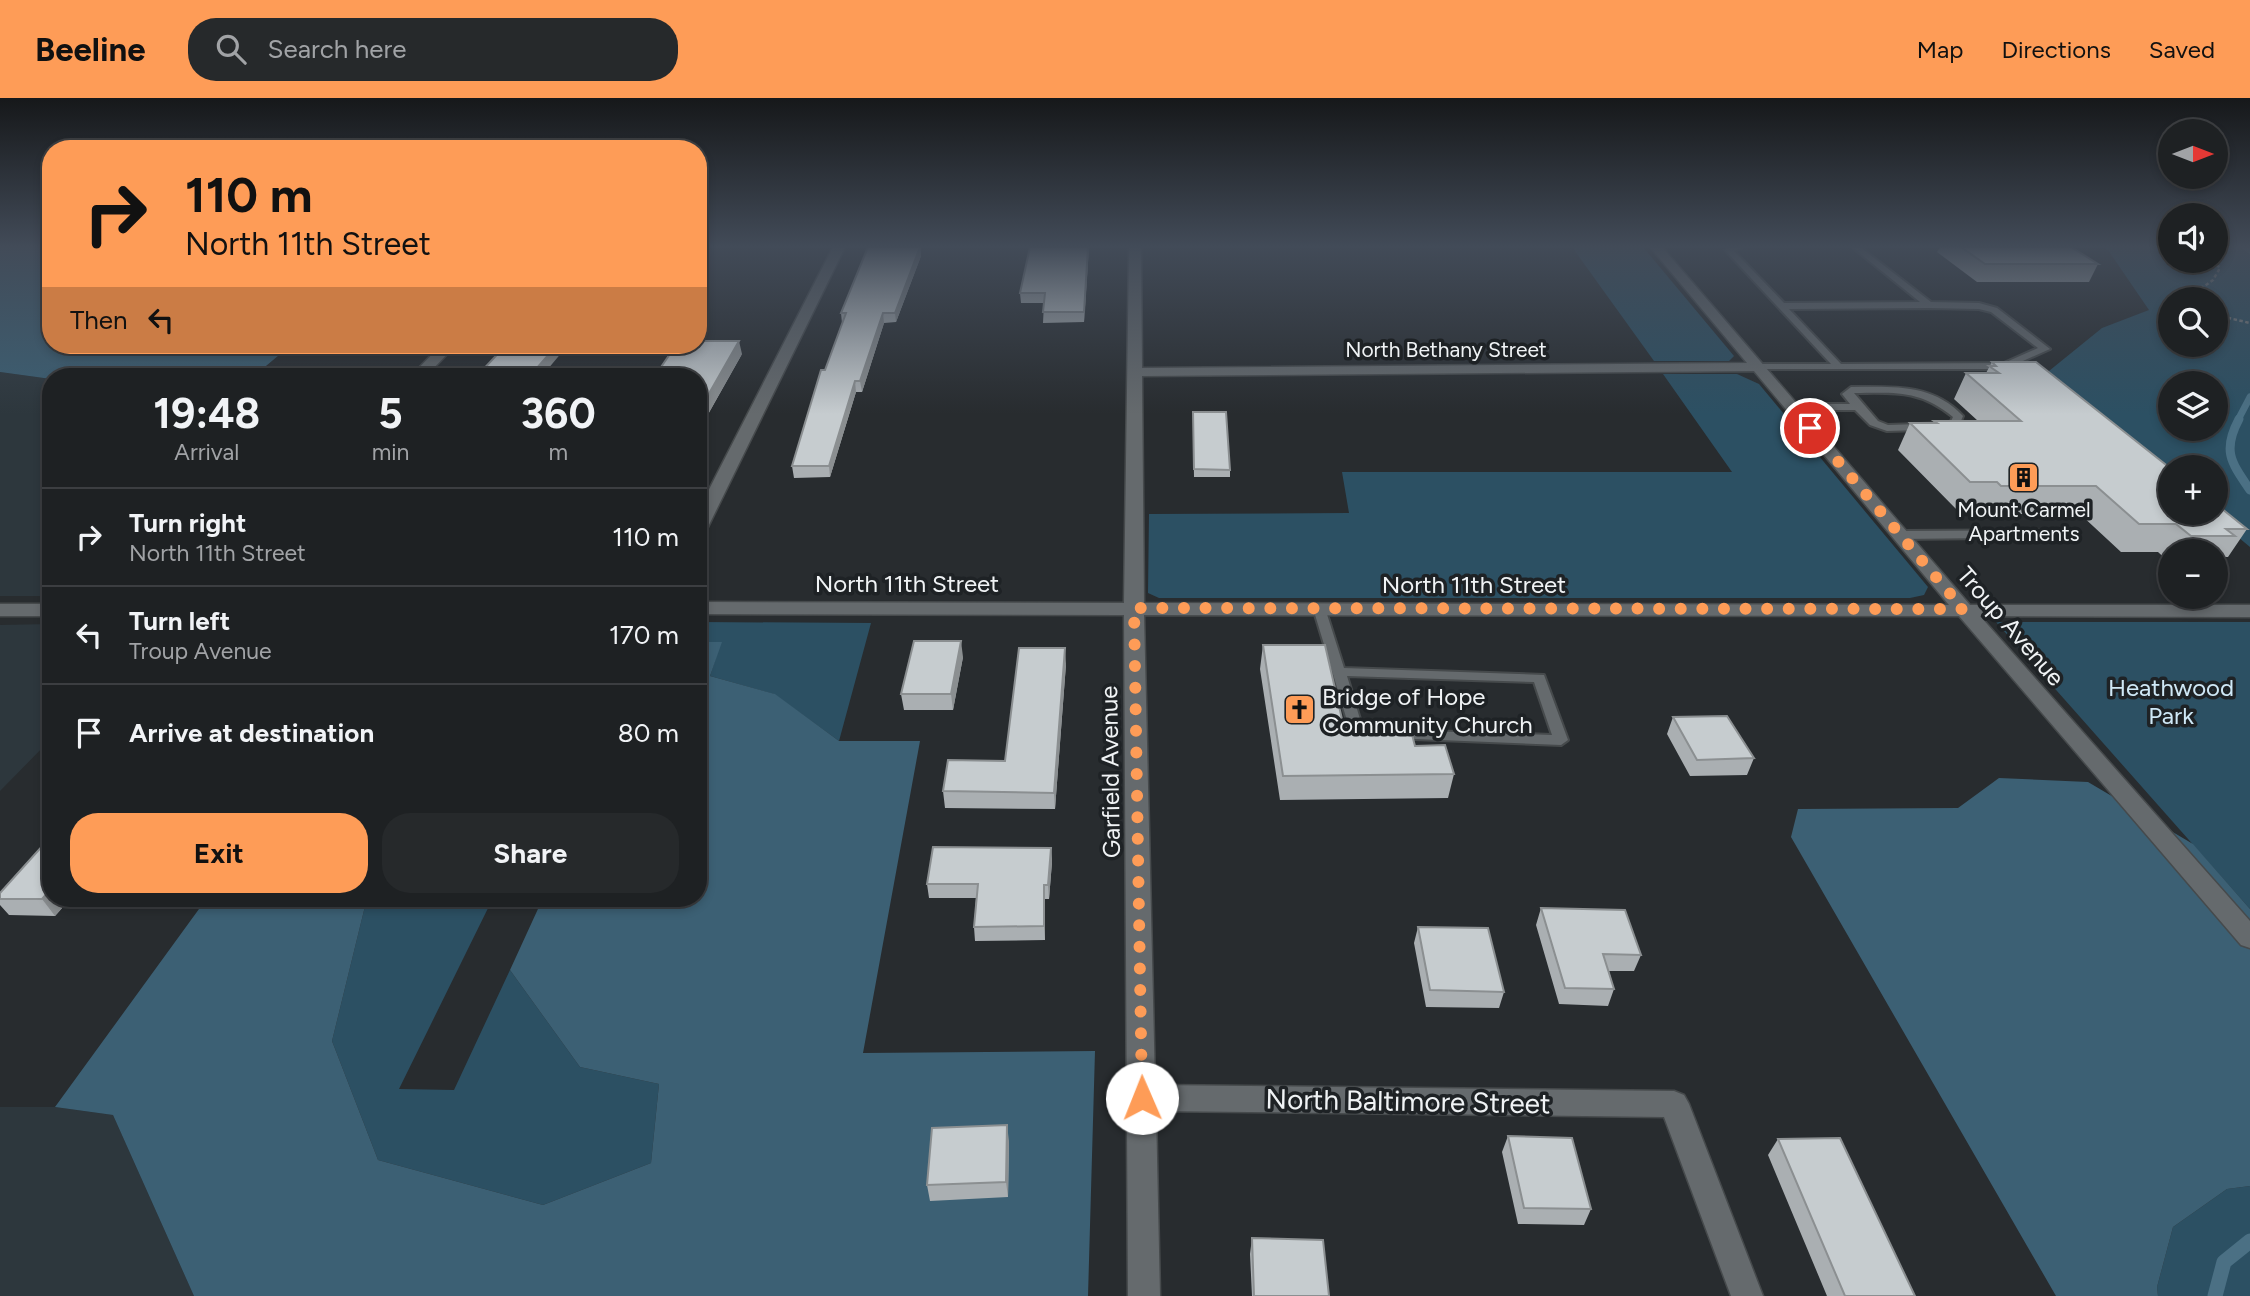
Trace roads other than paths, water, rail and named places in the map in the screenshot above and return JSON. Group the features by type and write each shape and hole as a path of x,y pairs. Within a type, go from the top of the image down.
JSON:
{"street":[{"path":"707,511 811,303"},
{"name":"Garfield Avenue","path":"1135,303 1134,608 1143,1296"},
{"name":"Troup Avenue","path":"1703,303 1963,609 2250,938"},
{"path":"426,368 440,354"},
{"name":"North Bethany Street","path":"1135,372 1758,368"},
{"name":"North 11th Street","path":"707,608 2250,611"},
{"path":"0,610 42,610"},
{"name":"North Baltimore Street","path":"1142,1098 1674,1104 1747,1296"}],"lane":[{"path":"1779,303 1839,367"},
{"path":"1758,368 2005,366 2045,349 1994,310 1979,306 1782,306"},
{"path":"1792,407 1857,407 1874,424 1887,428 1954,426 1958,416 1940,399 1920,391 1851,390 1847,394 1857,407"},
{"path":"1900,535 2073,534"},
{"path":"1319,608 1357,734 1561,740 1539,678 1340,672"}],"waterway":[{"path":"2238,420 2250,397"},
{"path":"2239,419 2231,440 2231,456 2250,490"},
{"path":"2215,1296 2224,1262 2250,1241"}],"place":[{"name":"Mount Carmel Apartments","path":"2024,477"},
{"name":"Bridge of Hope Community Church","path":"1299,710"}],"park label":[{"name":"Heathwood Park","path":"2171,701"}]}
